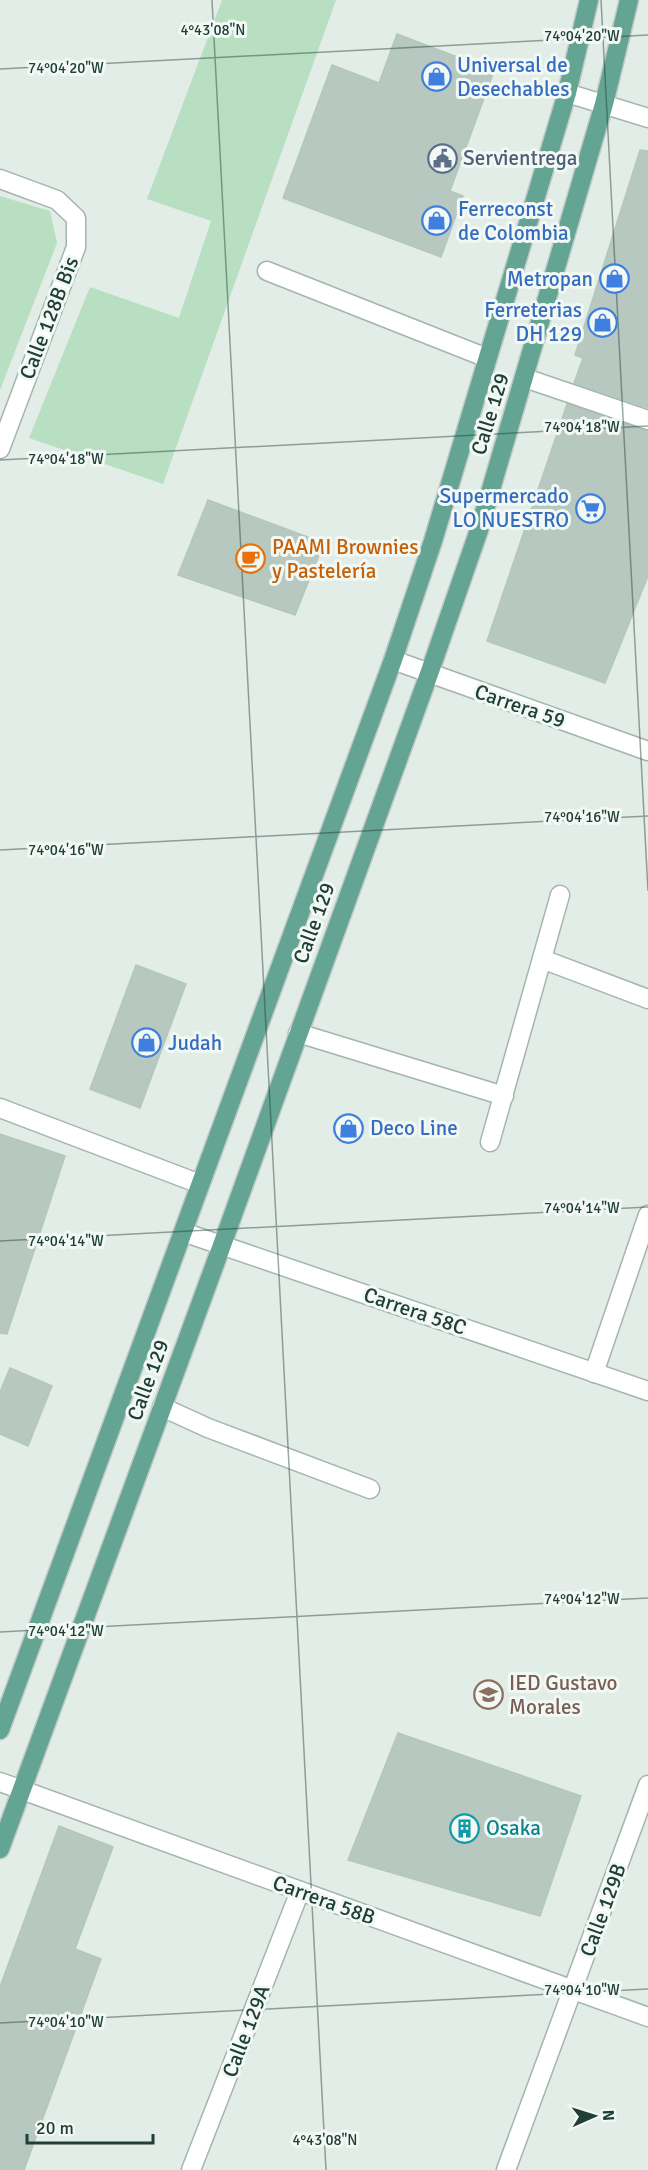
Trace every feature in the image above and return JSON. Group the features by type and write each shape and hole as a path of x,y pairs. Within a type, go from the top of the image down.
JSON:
{"main road":[{"name":"Calle 129","path":"0,1730 393,660 433,541 567,93 589,0"},
{"name":"Calle 129","path":"0,1849 222,1245 479,530 604,104 629,0"}],"street":[{"path":"567,93 648,118"},
{"name":"Calle 128B Bis","path":"0,179 57,200 76,218 76,247 0,449"},
{"path":"267,271 487,358"},
{"path":"525,378 648,420"},
{"name":"Carrera 59","path":"393,660 648,751"},
{"path":"490,1142 560,895"},
{"path":"542,959 648,999"},
{"path":"298,1032 504,1096"},
{"path":"0,1108 200,1184"},
{"path":"594,1373 648,1215"},
{"name":"Carrera 58C","path":"183,1232 648,1391"},
{"path":"162,1407 208,1428 370,1489"},
{"name":"Carrera 58B","path":"0,1782 648,2017"},
{"name":"Calle 129B","path":"506,2170 648,1785"},
{"name":"Calle 129A","path":"191,2170 300,1891"}],"green space":[{"path":"222,0 336,0 163,484 29,438 90,287 179,318 211,221 147,199"},
{"path":"0,196 50,211 57,243 0,390"}],"building":[{"path":"397,34 494,71 450,191 463,196 441,257 283,198 332,65 379,83"},
{"path":"640,150 648,151 648,408 574,383 583,358 575,355"},
{"name":"Supermercado LO NUESTRO","path":"567,404 648,431 648,576 605,683 487,641"},
{"name":"PAAMI Brownies y Pastelería","path":"208,500 324,543 295,615 178,575"},
{"path":"136,965 186,984 140,1108 90,1089"},
{"path":"0,1134 65,1156 7,1334 0,1333"},
{"path":"10,1368 52,1386 28,1446 0,1434 0,1392"},
{"name":"Osaka","path":"398,1733 581,1796 540,1916 348,1860"},
{"path":"59,1826 113,1847 75,1949 101,1959 24,2170 0,2170 0,1987"}],"place":[{"name":"Universal de Desechables","path":"436,77"},
{"name":"Servientrega","path":"442,158"},
{"name":"Ferreconst de Colombia","path":"437,221"},
{"name":"Metropan","path":"614,279"},
{"name":"Ferreterias DH 129","path":"603,322"},
{"name":"Supermercado LO NUESTRO","path":"590,508"},
{"name":"PAAMI Brownies y Pastelería","path":"251,559"},
{"name":"Judah","path":"147,1043"},
{"name":"Deco Line","path":"349,1128"},
{"name":"IED Gustavo Morales","path":"488,1695"},
{"name":"Osaka","path":"465,1828"}]}
